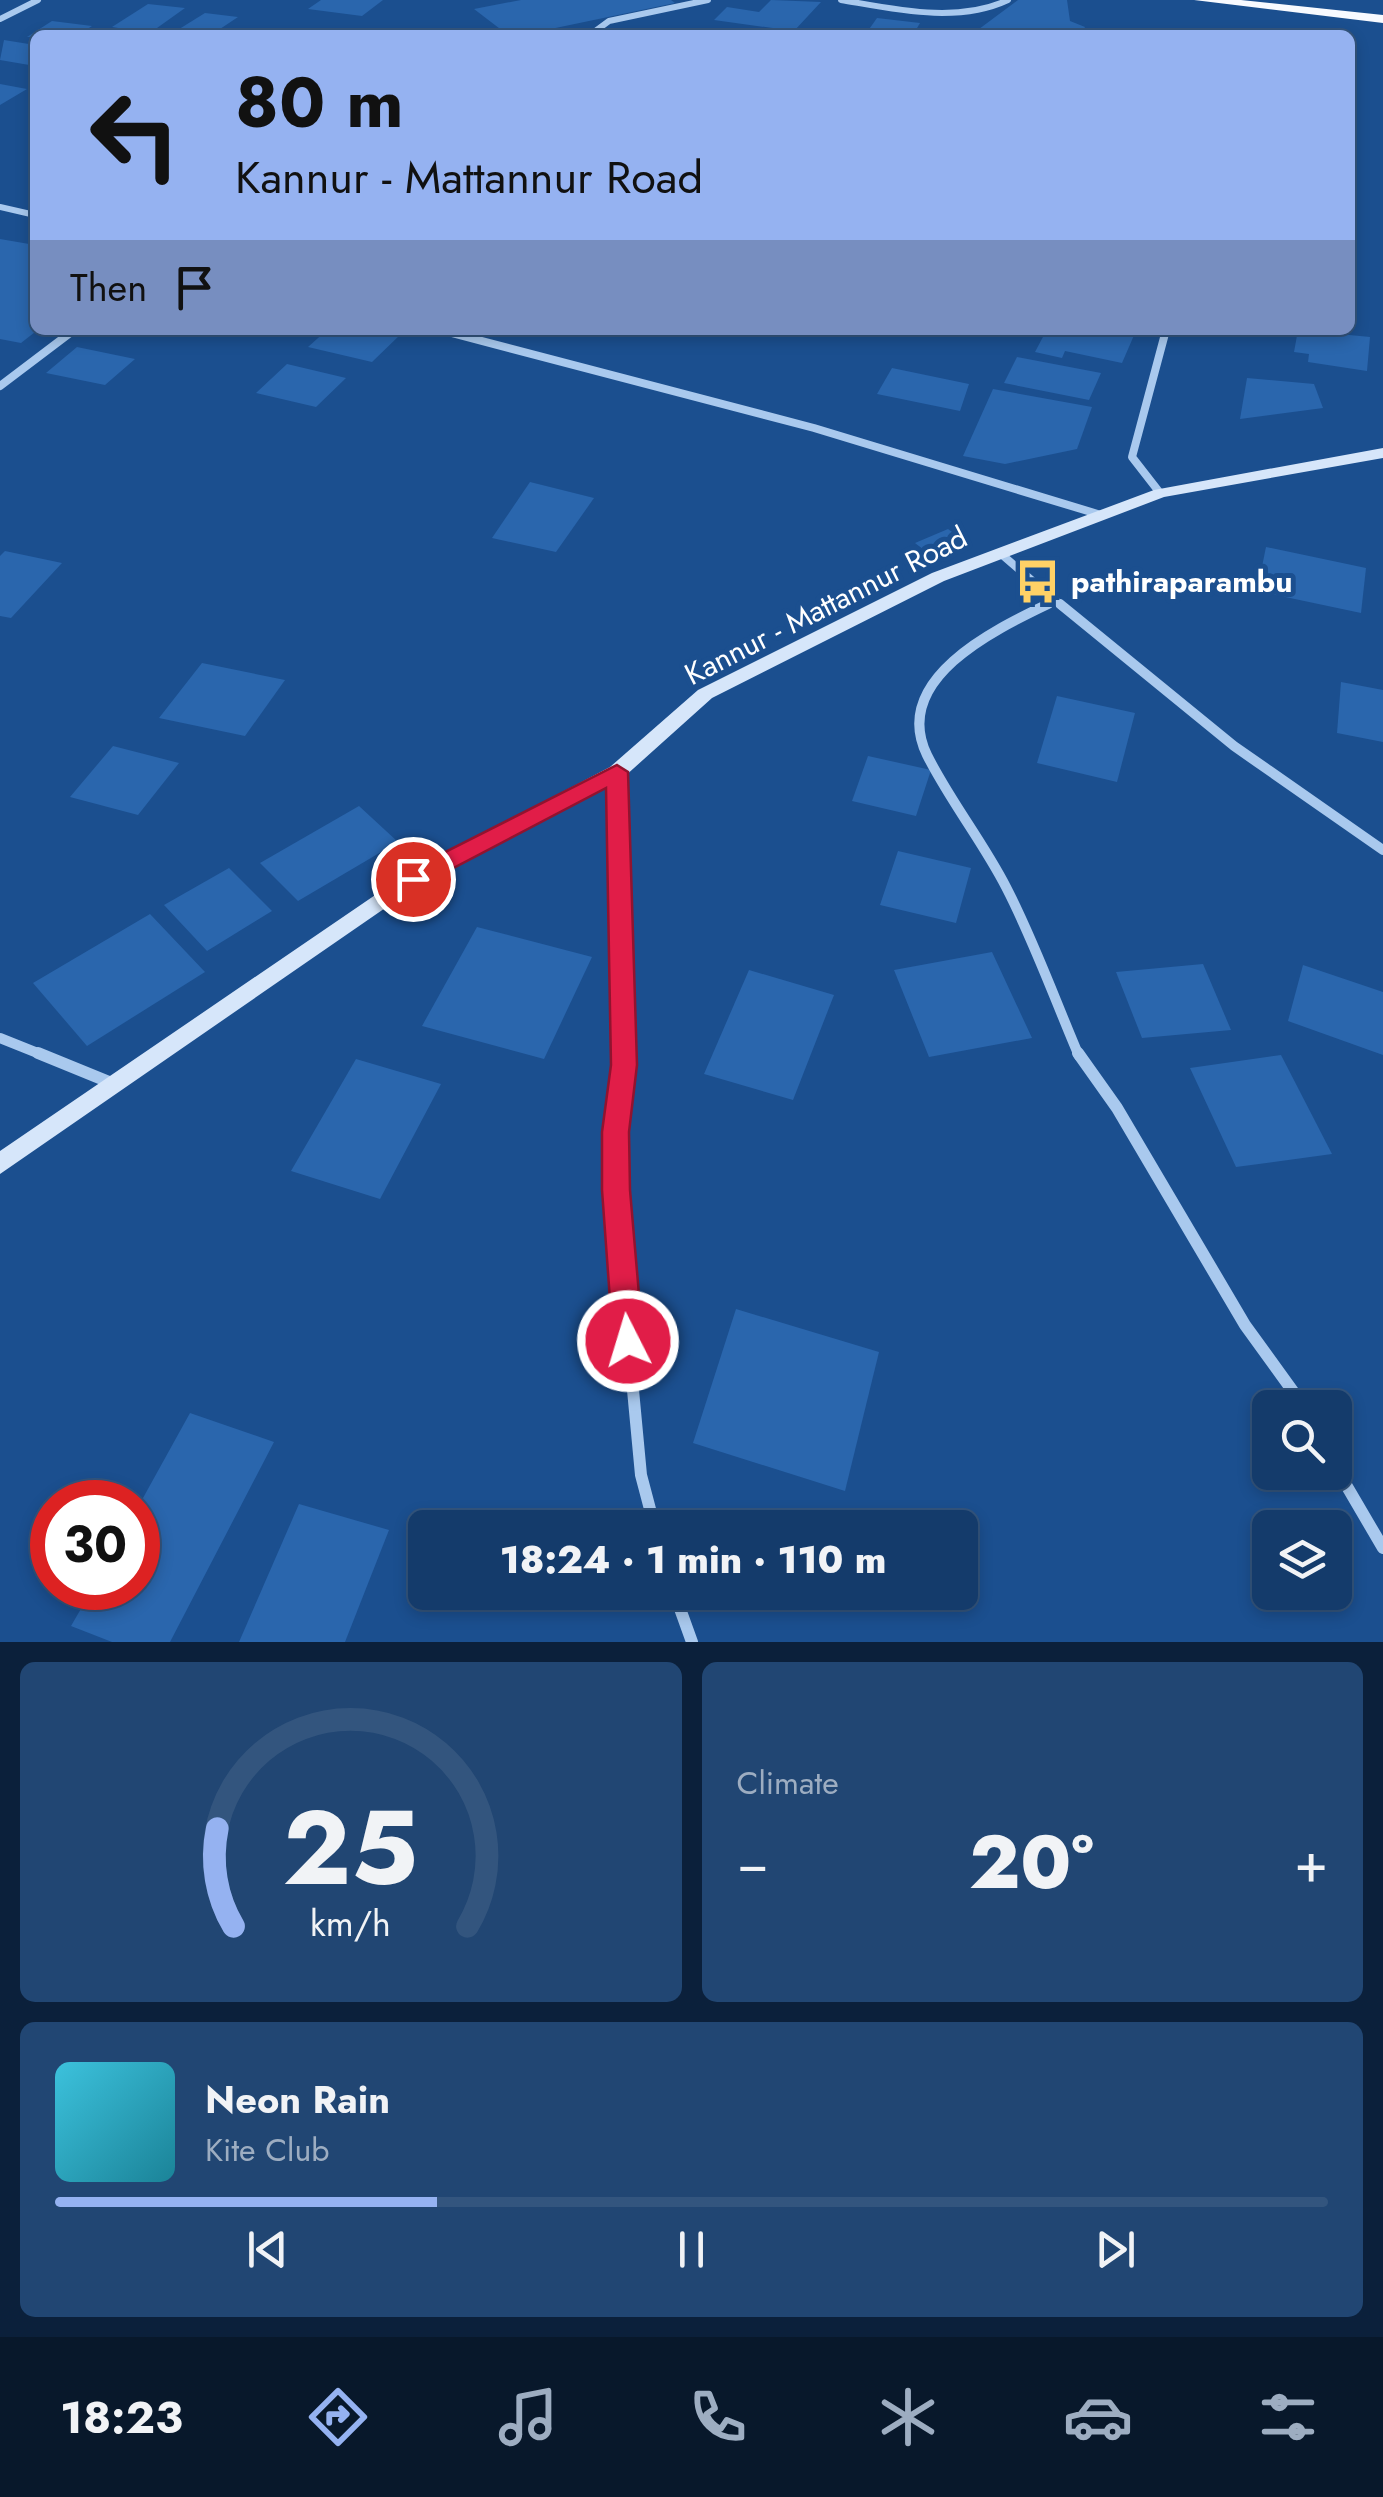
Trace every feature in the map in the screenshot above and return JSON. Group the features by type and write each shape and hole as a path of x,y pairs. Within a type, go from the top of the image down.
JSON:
{"highway":[{"path":"1202,0 1383,10"},
{"path":"1298,3 1383,19"}],"main road":[{"name":"Kannur - Mattannur Road","path":"0,1164 413,879 617,772 705,694 938,577 1160,493 1383,453"}],"street":[{"path":"0,19 38,0"},
{"path":"597,30 609,21 708,0"},
{"path":"842,0 957,13 988,10 1008,0"},
{"path":"0,207 30,214"},
{"path":"0,386 67,335"},
{"path":"459,335 814,428 1101,515"},
{"path":"1160,493 1132,456 1163,335"},
{"path":"1000,553 1296,792 1383,850"},
{"path":"1055,601 952,656 937,672 926,690 920,730 924,751 1006,887 1085,1069 1117,1108 1227,1295 1293,1390"},
{"path":"617,772 624,1065 615,1132 617,1220 642,1476 650,1510"},
{"path":"0,1038 115,1084"},
{"path":"1349,1490 1383,1548"},
{"path":"680,1610 692,1642"}],"building":[{"path":"321,0 383,0 362,16 308,9"},
{"path":"521,0 675,3 546,30 501,30 474,9"},
{"path":"771,0 821,2 795,30 714,20 727,7 759,12"},
{"path":"1018,0 1067,0 1070,21 1085,27 1084,30 978,30"},
{"path":"148,4 185,8 154,30 112,27"},
{"path":"205,13 238,17 218,30 178,30"},
{"path":"877,18 920,23 916,30 869,30"},
{"path":"52,21 92,26 86,30 38,30"},
{"path":"4,40 30,44 30,65 0,60"},
{"path":"0,84 27,89 0,105"},
{"path":"0,239 30,244 31,335 21,343 0,339"},
{"path":"321,335 400,335 372,362 308,347"},
{"path":"1044,335 1134,335 1122,363 1065,351 1062,358 1035,352"},
{"path":"1297,335 1370,337 1367,371 1308,362 1309,354 1294,352"},
{"path":"77,347 135,359 105,385 46,373"},
{"path":"1017,357 1101,373 1089,400 1004,383"},
{"path":"287,364 346,378 316,407 256,393"},
{"path":"892,368 969,384 960,411 877,394"},
{"path":"1247,378 1314,384 1323,408 1240,419"},
{"path":"993,389 1092,407 1077,449 1005,464 963,456"},
{"path":"530,482 594,498 556,552 492,538"},
{"path":"948,529 966,542 933,557 915,543"},
{"path":"1266,547 1366,568 1361,613 1257,591"},
{"path":"5,551 62,563 11,618 0,616 0,556"},
{"path":"202,663 285,680 245,736 159,718"},
{"path":"1341,682 1383,690 1383,742 1337,733"},
{"path":"1057,696 1135,713 1117,782 1037,763"},
{"path":"113,746 179,763 138,815 70,797"},
{"path":"868,756 931,770 916,816 852,801"},
{"path":"359,806 398,842 298,901 260,863"},
{"path":"898,851 971,868 956,923 880,905"},
{"path":"229,868 272,911 207,951 164,905"},
{"path":"150,914 205,972 87,1046 33,983"},
{"path":"477,927 592,957 544,1059 422,1026"},
{"path":"992,952 1032,1038 929,1057 894,970"},
{"path":"1203,964 1231,1030 1142,1038 1116,972"},
{"path":"1303,965 1383,992 1383,1055 1288,1021"},
{"path":"749,970 834,995 793,1100 704,1074"},
{"path":"1281,1055 1332,1154 1236,1167 1190,1068"},
{"path":"356,1059 441,1084 380,1199 291,1171"},
{"path":"736,1309 879,1352 845,1491 693,1443"},
{"path":"190,1413 274,1442 170,1642 112,1642 71,1626 80,1610 160,1610 160,1480 153,1480"},
{"path":"299,1504 389,1530 345,1642 239,1642"}],"place":[{"name":"pathiraparambu","path":"1038,582"}],"route":[{"path":"413,879 617,772 624,1065 615,1132 616,1190 628,1341"}]}
